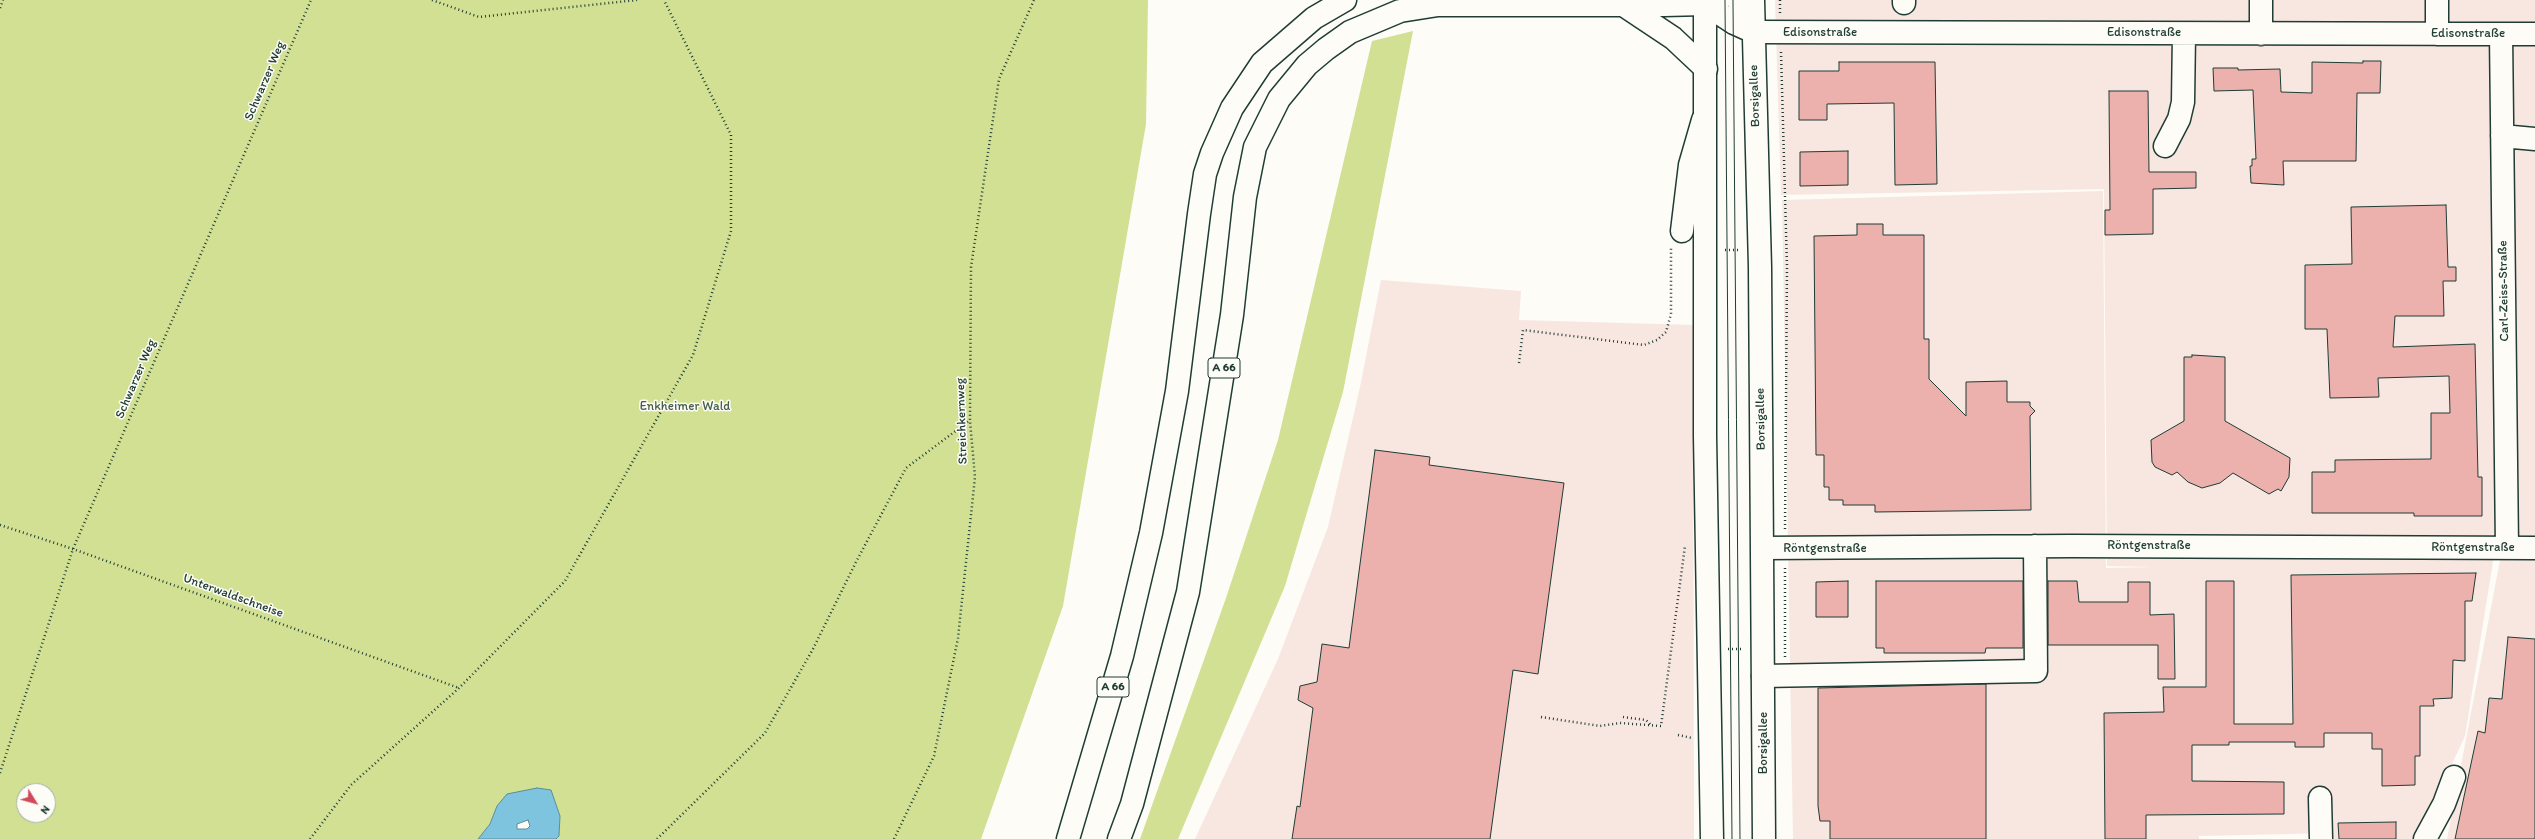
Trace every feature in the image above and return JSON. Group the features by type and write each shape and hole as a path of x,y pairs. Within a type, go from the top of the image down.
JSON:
{"main road":[{"name":"A 66","path":"1068,839 1122,656 1151,533 1177,391 1205,174 1212,153 1232,108 1262,63 1314,18 1345,0"},
{"path":"1738,0 1754,32"},
{"name":"Borsigallee","path":"1753,0 1763,548 1764,839"},
{"path":"2261,0 2261,34"},
{"path":"2437,0 2437,34"},
{"name":"A 66","path":"1120,839 1132,804 1188,592 1232,315 1245,197 1255,147 1279,99 1308,65 1326,49 1350,32 1400,11 1438,5 1625,6 1710,1"},
{"path":"1710,1 1734,23 1754,32"},
{"path":"1710,1 1705,115 1705,436 1712,839"},
{"path":"1625,6 1673,38 1706,70"},
{"name":"Edisonstraße","path":"1754,32 2535,34"},
{"path":"2165,146 2180,119 2183,102 2184,34"},
{"name":"Carl-Zeiss-Straße","path":"2501,34 2507,548"},
{"path":"1676,236 1690,165 1705,115"},
{"path":"2502,136 2535,138"},
{"path":"1763,676 2036,671 2035,546"},
{"name":"Röntgenstraße","path":"1763,548 2035,546 2535,548"},
{"path":"2425,839 2444,804 2454,777"},
{"path":"2320,798 2321,839"}],"path":[{"path":"0,8 3,0"},
{"name":"Schwarzer Weg","path":"0,773 73,549 311,0"},
{"path":"432,0 479,17 636,0"},
{"path":"310,839 351,785 459,688 565,581 694,355 731,231 731,135 664,0"},
{"name":"Streichkernweg","path":"894,839 934,756 958,638 975,477 970,421 971,267 999,79 1034,0"},
{"path":"1780,0 1787,267 1785,675"},
{"path":"1519,363 1523,330 1644,345 1657,340 1666,332 1672,314 1676,236"},
{"path":"1718,250 1746,250"},
{"path":"657,839 765,733 813,649 856,562 906,468 970,421"},
{"name":"Unterwaldschneise","path":"0,525 73,549 459,688"},
{"path":"1541,717 1600,726 1620,723 1661,726 1683,562"},
{"path":"1722,649 1749,649"},
{"path":"1622,717 1646,720 1651,725"},
{"path":"1678,735 1696,739"}],"shaded area":[{"path":"1775,0 2535,0 2535,548 2496,543 2465,736 2417,839 2332,839 2331,833 2199,836 2199,839 1793,839 1782,200 2103,191 2106,568 2154,567 2107,566 2104,189 1781,195"},
{"path":"1381,280 1521,291 1519,320 1693,325 1694,839 1195,839 1278,659 1328,527 1360,387"},
{"path":"2501,555 2535,559 2535,839 2447,839"}],"green space":[{"name":"Enkheimer Wald","path":"0,0 1148,0 1146,124 1063,606 981,839 556,839 559,836 560,816 551,791 537,788 497,806 490,824 478,839 0,839"},
{"path":"1413,31 1343,392 1285,586 1178,839 1140,839 1226,598 1278,440 1372,41"}],"water":[{"path":"537,788 551,790 560,816 559,836 556,839 478,839 490,824 497,806 507,794","holes":["528,820 530,826 527,829 517,829 517,824"]}],"building":[{"path":"2363,61 2381,61 2380,93 2357,93 2356,161 2283,161 2284,185 2251,183 2250,166 2252,166 2252,159 2256,159 2253,90 2214,91 2213,68 2238,68 2238,70 2280,69 2281,92 2312,93 2312,62 2363,63"},
{"path":"1839,62 1935,62 1937,184 1895,185 1894,103 1827,104 1827,120 1799,120 1799,71 1839,71"},
{"path":"2109,91 2148,91 2149,172 2196,172 2196,188 2153,189 2153,234 2105,235 2105,210 2110,210"},
{"path":"1848,151 1848,185 1800,186 1800,152"},
{"path":"2446,205 2448,267 2456,267 2456,281 2443,281 2444,316 2395,316 2393,347 2475,344 2478,477 2482,477 2482,516 2414,516 2414,513 2312,513 2312,472 2335,472 2335,460 2431,459 2431,413 2450,413 2449,376 2378,378 2379,397 2330,398 2327,329 2305,329 2305,265 2352,264 2351,207"},
{"path":"1857,224 1883,224 1883,235 1924,235 1924,339 1929,339 1929,379 1966,416 1966,382 2007,381 2007,402 2030,402 2030,406 2035,411 2030,416 2031,510 1875,512 1875,505 1843,505 1843,500 1829,500 1829,487 1824,487 1824,455 1816,455 1814,236 1857,235"},
{"path":"2192,355 2225,357 2225,421 2290,458 2289,477 2281,491 2278,489 2269,494 2233,473 2220,483 2202,488 2188,482 2177,472 2172,475 2155,467 2152,462 2151,440 2184,421 2184,357 2192,357"},
{"path":"1375,450 1430,457 1429,465 1564,483 1538,674 1513,670 1490,839 1292,839 1297,806 1300,807 1313,708 1298,700 1300,686 1317,682 1322,644 1349,648"},
{"path":"2476,573 2472,601 2465,601 2465,661 2453,660 2452,698 2433,699 2434,706 2420,706 2420,756 2415,756 2415,785 2382,786 2382,749 2372,749 2372,733 2324,733 2324,747 2295,747 2295,742 2229,742 2229,745 2192,745 2192,781 2284,782 2284,814 2146,815 2146,839 2105,839 2104,713 2164,712 2163,687 2206,687 2206,581 2234,581 2234,724 2293,724 2291,575"},
{"path":"1848,581 1848,617 1816,617 1816,582"},
{"path":"1876,581 2023,581 2023,648 1986,648 1985,653 1884,653 1884,648 1876,648"},
{"path":"2048,581 2077,581 2079,602 2128,602 2128,582 2150,582 2150,615 2174,614 2175,679 2158,679 2158,645 2048,645"},
{"path":"2508,637 2535,639 2535,839 2455,839 2478,731 2485,733 2489,698 2502,699"},
{"path":"1986,684 1986,839 1830,839 1830,821 1820,821 1818,806 1818,688"},
{"path":"2396,822 2396,839 2339,839 2338,823"}],"tram line":[{"path":"1725,0 1732,839"},
{"path":"1733,0 1740,839"}]}
